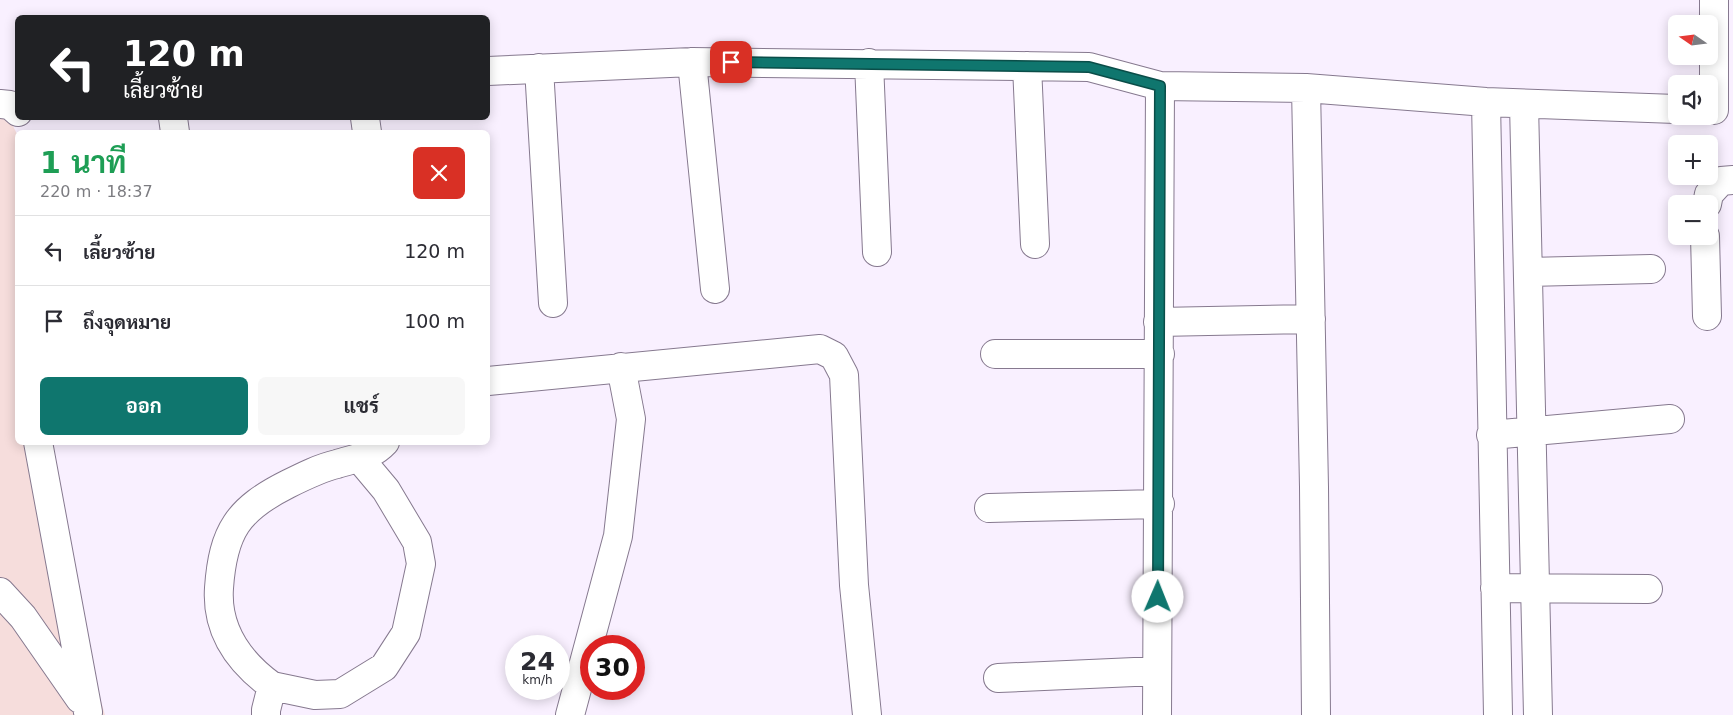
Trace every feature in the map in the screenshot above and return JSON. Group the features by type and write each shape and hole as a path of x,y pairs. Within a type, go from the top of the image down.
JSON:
{"street":[{"path":"1714,0 1719,110"},
{"path":"692,62 715,289"},
{"path":"490,71 692,62 1089,67 1160,86 1306,88 1486,102 1668,109"},
{"path":"869,63 877,252"},
{"path":"1027,66 1035,244"},
{"path":"539,68 553,303"},
{"path":"1157,715 1160,504 1160,354 1158,322 1160,86"},
{"path":"1306,88 1316,715"},
{"path":"1486,102 1491,435 1498,715"},
{"path":"0,104 10,105 15,109"},
{"path":"1524,104 1538,715"},
{"path":"1709,195 1721,181 1733,180"},
{"path":"1705,245 1707,316"},
{"path":"1528,272 1652,269"},
{"path":"1158,322 1310,319"},
{"path":"490,381 820,349 834,356 844,375 854,586 867,715"},
{"path":"995,354 1160,354"},
{"path":"570,715 618,536 632,419 621,367"},
{"path":"1491,435 1670,419"},
{"path":"39,445 89,714"},
{"path":"360,459 386,490 417,542 421,564 406,633 384,667 340,694 315,695 272,686 247,666 235,651 222,621 219,595 220,566 232,528 242,514 265,495 311,472 360,459 377,450 382,445"},
{"path":"989,508 1160,504"},
{"path":"1495,588 1648,589"},
{"path":"0,592 23,618 69,682 89,714"},
{"path":"998,678 1157,671"},
{"path":"266,715 272,686"}],"shaded area":[{"path":"0,109 5,110 15,130 15,445 40,445 82,635 105,715 0,715"}],"route":[{"path":"731,62 1089,67 1160,86 1158,473 1160,504 1158,597"}]}
